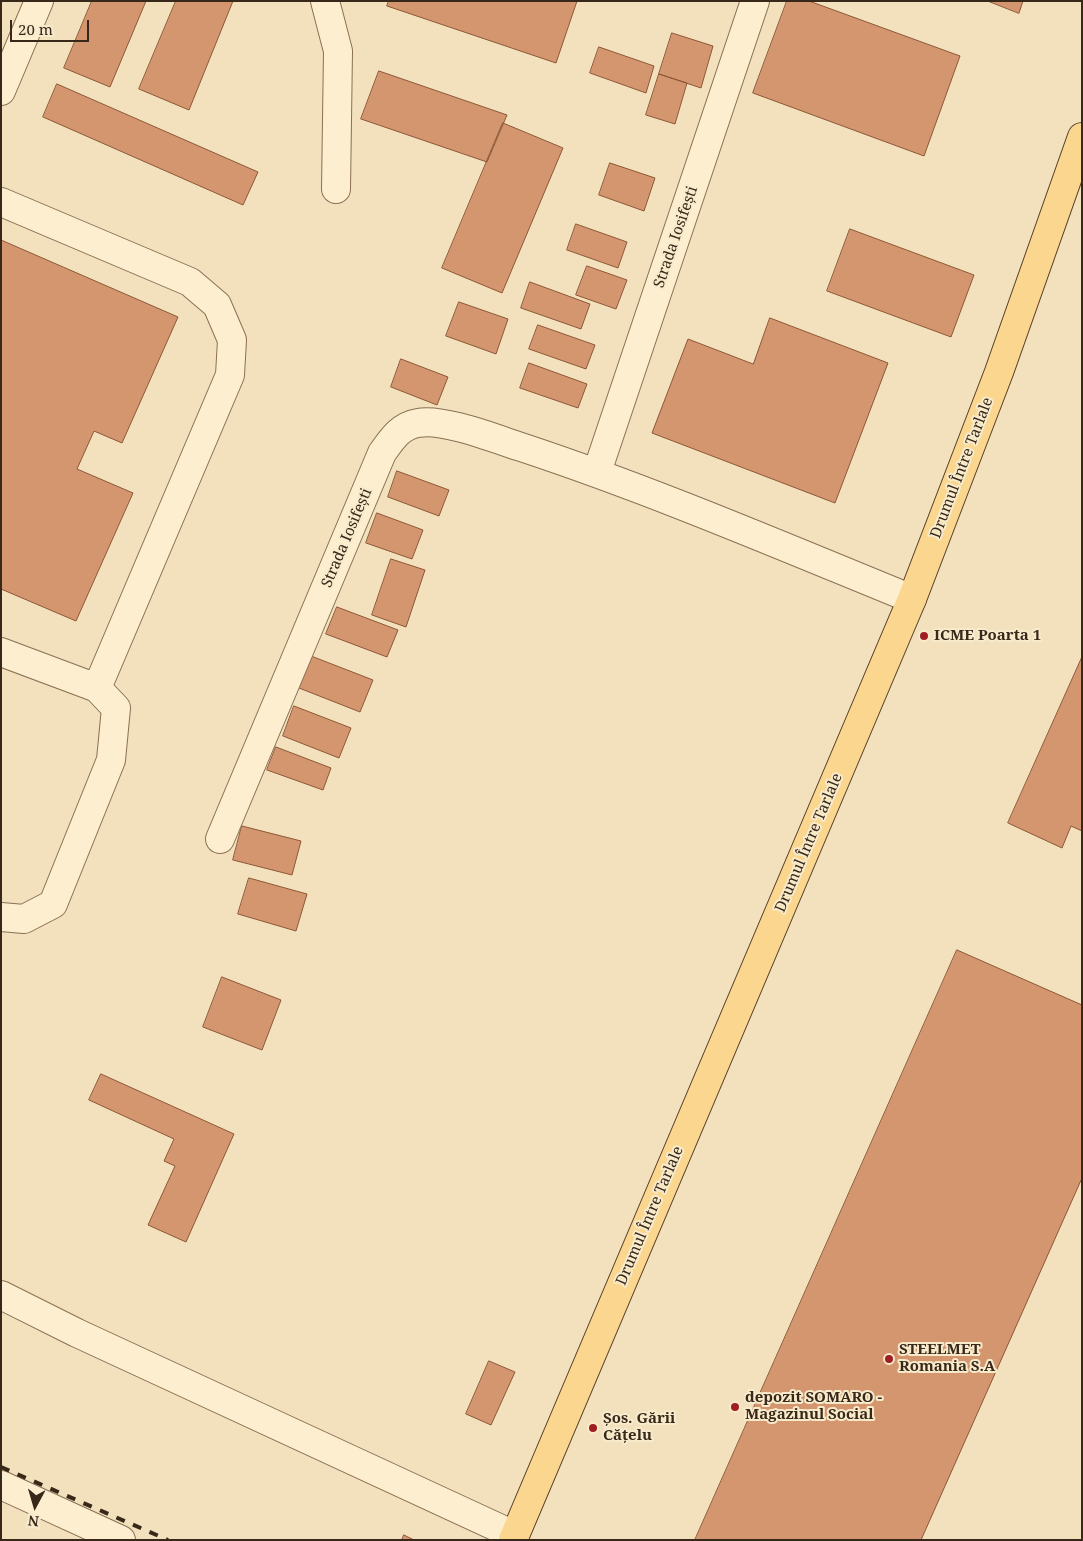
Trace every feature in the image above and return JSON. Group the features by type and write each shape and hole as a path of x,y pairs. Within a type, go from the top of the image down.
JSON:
{"main road":[{"name":"Drumul Între Tarlale","path":"513,1538 912,599 999,372 1082,137"}],"street":[{"path":"1,91 39,1"},
{"path":"325,1 338,51 336,189"},
{"name":"Strada Iosifești","path":"597,472 755,1"},
{"path":"1,202 190,282 217,305 232,340 230,375 97,688"},
{"name":"Strada Iosifești","path":"220,839 382,453 404,427 420,422 440,424 479,433 597,472 912,599"},
{"path":"1,652 97,688 116,708 111,760 53,904 24,919 1,917"},
{"path":"1,1295 100,1343 355,1460 513,1538"},
{"path":"1,1485 120,1540"}],"building":[{"path":"92,1 146,1 110,87 64,68"},
{"path":"176,1 233,1 189,110 139,89"},
{"path":"389,1 577,1 556,63 387,6"},
{"path":"787,1 809,1 960,56 924,156 753,93"},
{"path":"988,1 1023,1 1019,13"},
{"path":"672,33 713,46 701,88 659,74"},
{"path":"599,47 654,66 646,93 590,73"},
{"path":"379,71 507,115 487,162 361,119"},
{"path":"659,74 687,83 675,124 646,115"},
{"path":"57,84 258,172 243,205 43,117"},
{"path":"503,123 563,148 502,293 442,268"},
{"path":"610,163 655,178 644,211 599,195"},
{"path":"576,224 627,242 618,268 567,250"},
{"path":"850,229 974,275 951,337 827,291"},
{"path":"1,240 178,317 122,443 94,431 77,469 133,493 76,621 1,589"},
{"path":"587,266 627,280 616,309 576,295"},
{"path":"530,282 590,304 581,329 521,308"},
{"path":"459,302 508,319 496,354 446,336"},
{"path":"770,318 888,363 835,503 652,433 688,339 753,364"},
{"path":"538,325 595,345 586,369 529,349"},
{"path":"401,359 448,377 437,405 391,387"},
{"path":"529,363 587,384 578,408 520,388"},
{"path":"397,471 449,490 439,516 388,497"},
{"path":"377,513 423,530 412,559 366,543"},
{"path":"391,559 425,570 406,627 372,615"},
{"path":"337,607 398,630 387,657 326,634"},
{"path":"311,656 373,680 360,712 299,688"},
{"path":"1082,657 1082,831 1071,826 1062,848 1008,823"},
{"path":"294,706 351,728 339,758 283,736"},
{"path":"276,747 331,768 323,790 267,770"},
{"path":"242,826 301,841 292,875 233,860"},
{"path":"249,878 307,894 296,931 238,914"},
{"name":"STEELMET Romania S.A","path":"957,950 1082,1005 1082,1178 921,1540 695,1540"},
{"path":"222,977 281,1000 262,1050 203,1027"},
{"path":"101,1074 234,1134 186,1242 148,1225 175,1166 164,1161 174,1139 89,1100"},
{"path":"489,1361 515,1372 491,1425 466,1414"},
{"path":"404,1535 414,1540 402,1540"}],"railway":[{"path":"1,1467 168,1540"}],"place":[{"name":"ICME Poarta 1","path":"924,636"},
{"name":"STEELMET Romania S.A","path":"889,1359"},
{"name":"depozit SOMARO - Magazinul Social","path":"735,1407"},
{"name":"Șos. Gării Cățelu","path":"593,1428"}]}
